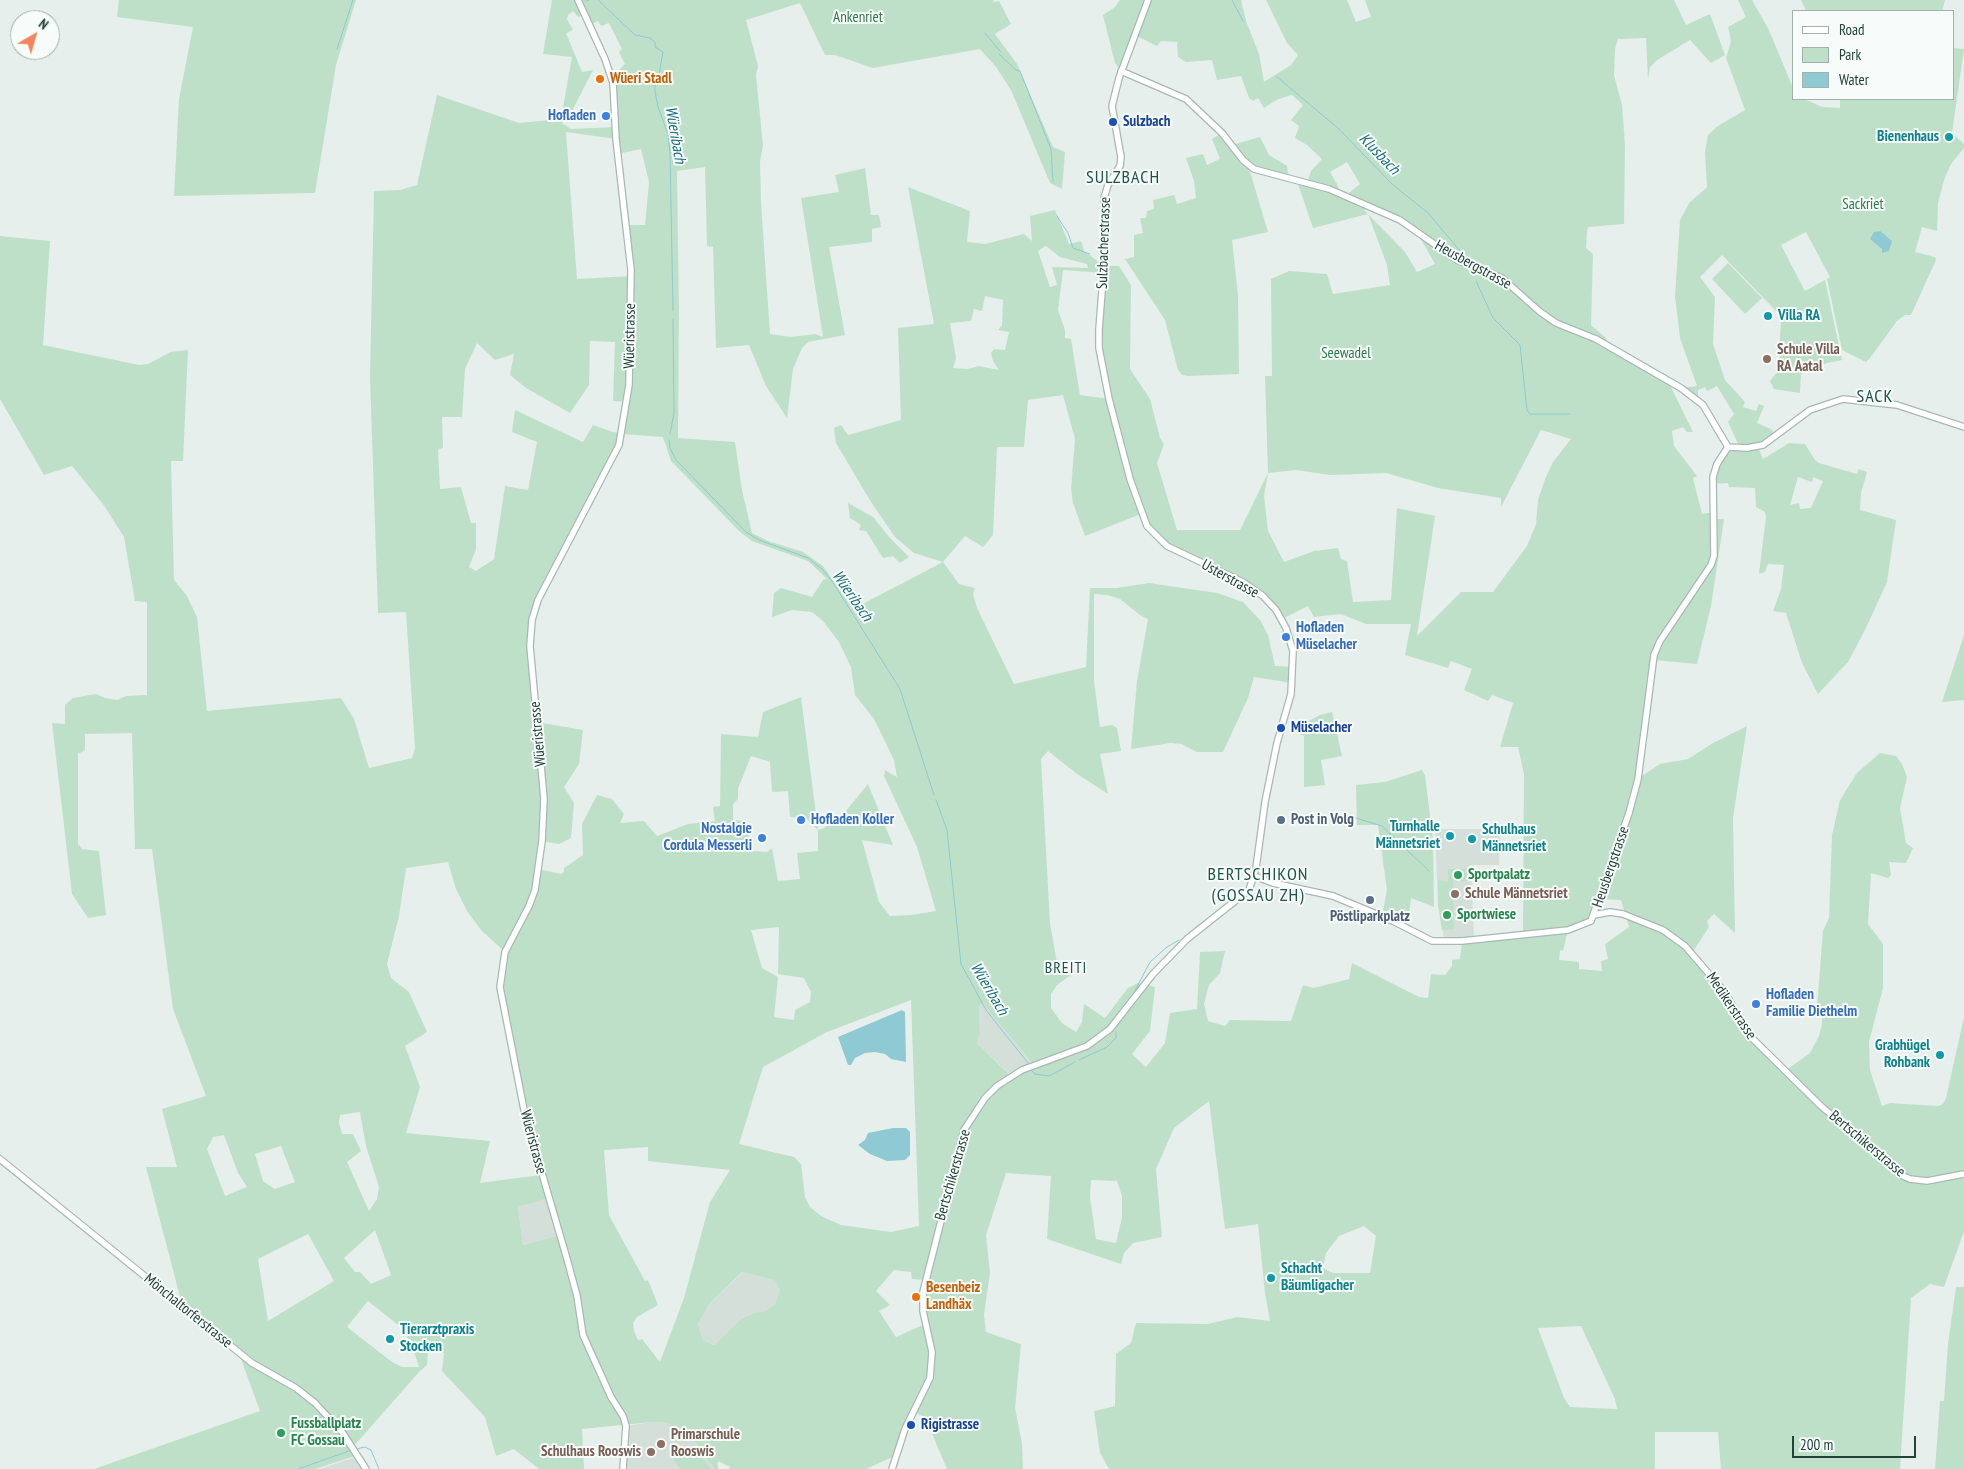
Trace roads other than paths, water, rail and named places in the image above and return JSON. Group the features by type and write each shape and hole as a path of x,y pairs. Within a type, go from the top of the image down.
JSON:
{"street":[{"name":"Wüeristrasse","path":"578,0 605,59 613,82 616,139 631,270 629,385 619,445 538,600 532,620 530,646 544,799 542,841 535,890 530,906 506,952 500,987 525,1116 577,1296 583,1335 611,1397 623,1416 626,1426 627,1437 622,1469"},
{"name":"Sulzbacherstrasse","path":"1099,348 1104,266 1104,198 1108,185 1120,163 1112,110 1121,71 1148,0"},
{"name":"Heusbergstrasse","path":"1121,71 1186,99 1222,133 1243,160 1254,169 1329,189 1400,220 1457,260 1502,278 1556,324 1596,339 1681,388 1703,405 1728,447 1717,464 1713,477 1716,540 1711,564 1660,641 1654,654 1638,779 1630,813 1594,916 1587,924 1568,930 1474,940 1432,941 1393,921 1333,896 1273,883 1254,876"},
{"name":"Usterstrasse","path":"1099,348 1119,439 1130,479 1147,526 1167,546 1243,582 1263,596 1276,610 1290,638 1294,667 1292,689 1265,802 1254,876 1249,890"},
{"path":"1728,447 1747,448 1763,445 1810,410 1843,399 1897,405 1964,427"},
{"name":"Bertschikerstrasse","path":"892,1469 905,1429 930,1378 932,1352 923,1311 923,1292 958,1148 964,1130 974,1113 997,1086 1012,1076 1087,1046 1110,1029 1153,974 1187,939 1249,890"},
{"name":"Medikerstrasse","path":"1594,916 1610,912 1623,914 1663,930 1678,940 1723,990 1752,1039 1785,1071"},
{"name":"Bertschikerstrasse","path":"1785,1071 1821,1106 1901,1175 1910,1179 1927,1181 1964,1174"},
{"name":"Mönchaltorferstrasse","path":"0,1160 252,1363 304,1394 333,1421 355,1449 366,1469"}],"water":[{"path":"1880,231 1892,241 1889,251 1882,253 1882,249 1870,239 1874,232"},
{"path":"902,1010 905,1012 906,1062 891,1059 885,1054 875,1052 865,1053 855,1058 851,1065 848,1065 838,1037"},
{"path":"893,1128 906,1128 910,1132 910,1155 905,1160 887,1161 870,1154 858,1145 865,1140 868,1133"}],"waterway":[{"path":"337,49 353,0"},
{"name":"Wüeribach","path":"574,0 576,4"},
{"name":"Wüeribach","path":"598,0 635,35 650,38 655,42 655,47 663,52 659,75 655,79 655,91 658,107 668,134 670,153 673,311"},
{"name":"Klusbach","path":"1232,0 1243,21"},
{"path":"985,33 1000,51"},
{"path":"999,54 1016,70 1020,71 1051,149 1053,181"},
{"name":"Klusbach","path":"1276,76 1339,129 1392,184 1428,213 1461,252"},
{"path":"1057,216 1068,233 1073,248 1090,254"},
{"name":"Klusbach","path":"1476,281 1493,318 1520,345 1527,410 1530,414 1570,414"},
{"name":"Wüeribach","path":"670,434 674,413 673,319"},
{"name":"Wüeribach","path":"669,440 670,448 676,460 746,532 759,540 808,558 822,569 832,581 900,689 934,795"},
{"name":"Wüeribach","path":"936,800 947,830 961,964 986,1010 1028,1063"},
{"path":"1346,815 1382,826 1429,871"},
{"name":"Wüeribach","path":"1131,998 1150,962 1167,947 1179,940"},
{"name":"Wüeribach","path":"1079,1060 1107,1047 1116,1038 1116,1031"},
{"name":"Wüeribach","path":"1032,1071 1035,1074 1049,1076 1075,1062"},
{"path":"356,1449 365,1447 371,1450 379,1469"},
{"path":"298,1469 352,1450"}],"place":[{"name":"Wüeri Stadl","path":"600,79"},
{"name":"Hofladen","path":"606,116"},
{"name":"Sulzbach","path":"1113,122"},
{"name":"Bienenhaus","path":"1949,137"},
{"name":"Villa RA","path":"1768,316"},
{"name":"Schule Villa RA Aatal","path":"1767,359"},
{"name":"Hofladen Müselacher","path":"1286,637"},
{"name":"Müselacher","path":"1281,728"},
{"name":"Hofladen Koller","path":"801,820"},
{"name":"Post in Volg","path":"1281,820"},
{"name":"Turnhalle Männetsriet","path":"1450,836"},
{"name":"Nostalgie Cordula Messerli","path":"762,838"},
{"name":"Schulhaus Männetsriet","path":"1472,839"},
{"name":"Sportpalatz","path":"1458,875"},
{"name":"Schule Männetsriet","path":"1455,894"},
{"name":"Pöstliparkplatz","path":"1370,900"},
{"name":"Sportwiese","path":"1447,915"},
{"name":"Hofladen Familie Diethelm","path":"1756,1004"},
{"name":"Grabhügel Rohbank","path":"1940,1055"},
{"name":"Schacht Bäumligacher","path":"1271,1278"},
{"name":"Besenbeiz Landhäx","path":"916,1297"},
{"name":"Tierarztpraxis Stocken","path":"390,1339"},
{"name":"Rigistrasse","path":"911,1425"},
{"name":"Fussballplatz FC Gossau","path":"281,1433"},
{"name":"Primarschule Rooswis","path":"661,1444"},
{"name":"Schulhaus Rooswis","path":"651,1452"}],"district":[{"name":"SULZBACH","path":"1123,178"},
{"name":"SACK","path":"1875,397"},
{"name":"BERTSCHIKON (GOSSAU ZH)","path":"1258,885"},
{"name":"BREITI","path":"1066,968"}],"park label":[{"name":"Ankenriet","path":"858,18"},
{"name":"Sackriet","path":"1863,205"},
{"name":"Seewadel","path":"1346,354"}]}
